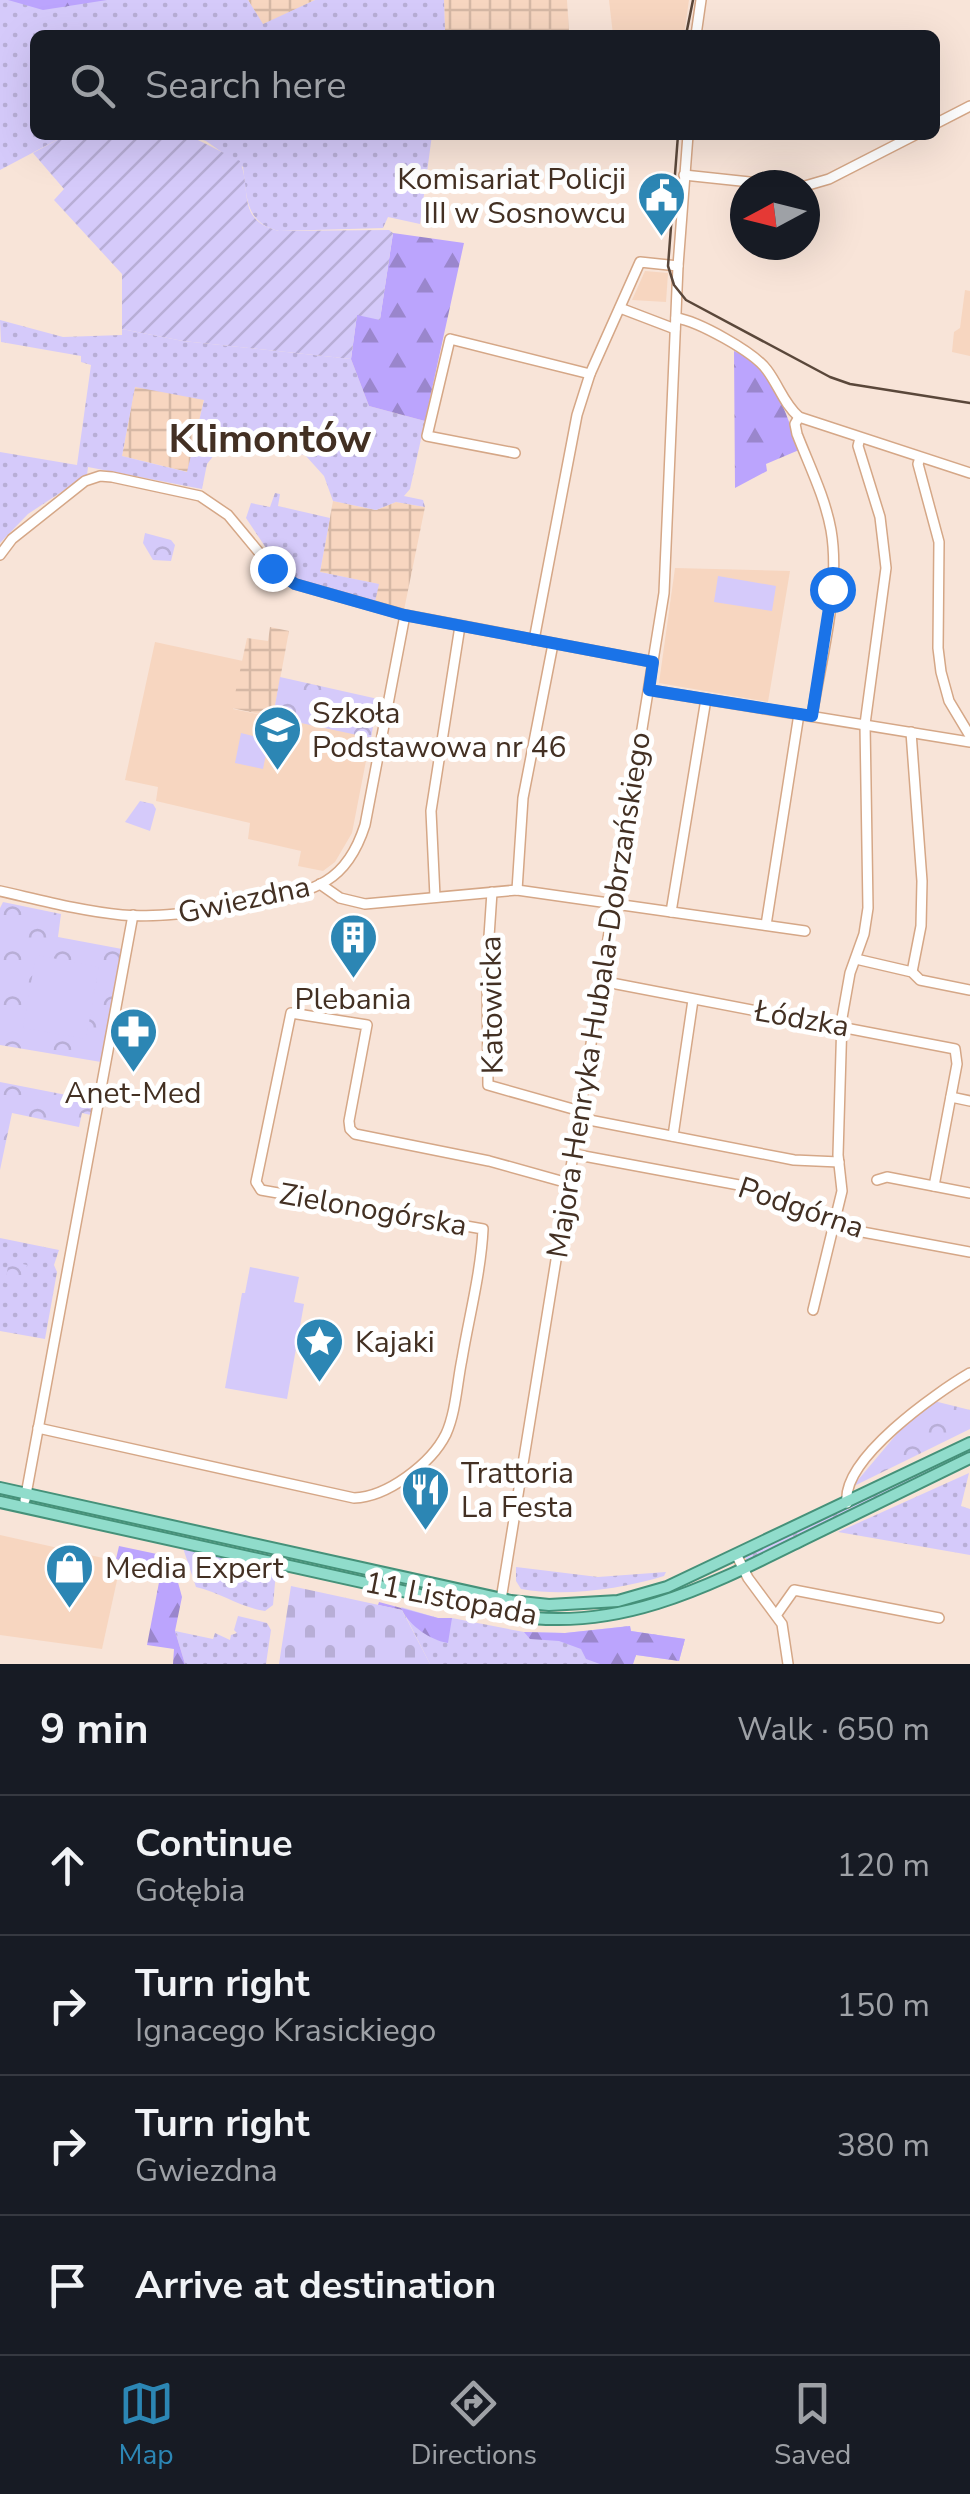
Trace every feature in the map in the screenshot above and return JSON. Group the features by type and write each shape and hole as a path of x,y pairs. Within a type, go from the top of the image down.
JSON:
{"main road":[{"name":"11 Listopada","path":"0,1502 287,1552 501,1599 548,1604 618,1601 667,1586 737,1556 970,1443"},
{"name":"11 Listopada","path":"0,1488 284,1565 541,1619 612,1616 671,1600 970,1458"},
{"path":"284,1565 287,1552"},
{"path":"348,1579 352,1566"}],"street":[{"path":"697,30 701,0"},
{"path":"940,121 970,106"},
{"name":"Majora Henryka Hubala-Dobrzańskiego","path":"499,1612 666,565 675,324 688,140"},
{"path":"820,182 905,140"},
{"path":"684,175 730,180"},
{"path":"534,640 577,416 590,374 640,262 678,266"},
{"path":"620,308 675,324 688,321 753,356 768,371 798,417 970,472"},
{"path":"515,453 427,436 450,339 590,374"},
{"path":"798,417 797,434 828,517 833,550 832,589 812,716"},
{"path":"813,1310 842,1192 842,1026 847,989 866,921 870,866 864,724 886,568 880,517 858,446 860,438"},
{"path":"920,458 918,464 939,542 940,672 970,739"},
{"path":"0,555 23,529 85,481 112,476 200,496 228,515 284,577 313,589 404,615 653,662"},
{"name":"Gwiezdna","path":"0,891 164,917 285,897 320,884 338,871 361,837 404,615"},
{"path":"435,898 430,811 460,626"},
{"path":"518,890 524,798 553,644"},
{"path":"649,690 970,739"},
{"path":"670,912 706,700"},
{"path":"766,925 799,714"},
{"path":"911,732 922,882 921,926 912,972"},
{"path":"320,884 329,892 365,904 518,890 805,931"},
{"name":"Katowicka","path":"492,892 487,977 488,1084 580,1114"},
{"path":"24,1508 134,915"},
{"path":"856,960 912,972 920,980 970,990"},
{"name":"Łódzka","path":"601,981 955,1049 952,1097 934,1186"},
{"path":"673,1136 693,1000"},
{"name":"Zielonogórska","path":"38,1428 336,1495 372,1496 409,1473 445,1436 483,1230 258,1187 292,1013 367,1026 349,1121 355,1134 489,1161 568,1183"},
{"path":"952,1097 970,1101"},
{"path":"580,1114 794,1160 839,1162"},
{"name":"Podgórna","path":"573,1154 755,1188 836,1226 970,1252"},
{"path":"877,1180 887,1178 970,1193"},
{"path":"847,1503 849,1486 890,1432 938,1392 970,1373"},
{"path":"737,1556 777,1614 785,1635 788,1664"},
{"path":"777,1614 794,1590 939,1618"}],"shaded area":[{"path":"248,0 315,0 263,25"},
{"path":"444,0 567,0 569,30 445,30"},
{"path":"609,0 689,0 685,30 612,30"},
{"path":"645,271 668,273 666,302 632,300"},
{"path":"965,290 970,291 970,356 952,352"},
{"path":"135,386 204,399 188,472 122,456"},
{"path":"333,501 376,510 396,502 425,507 404,610 375,602 378,584 320,572"},
{"path":"675,568 790,571 768,702 659,683"},
{"path":"270,627 289,631 273,717 232,708 247,638 268,641"},
{"name":"Szkoła Podstawowa nr 46","path":"155,642 243,661 233,709 272,717 378,699 352,833 335,862 323,871 298,866 301,851 248,839 250,823 156,801 158,787 125,780"},
{"path":"0,1535 121,1562 102,1649 0,1635"}],"green space":[{"path":"0,0 248,0 263,24 315,0 444,0 445,30 30,30 30,140 57,140 0,170"},
{"path":"8,0 107,0 43,10"},
{"path":"57,140 198,140 240,161 251,212 265,226 279,231 389,230 393,233 380,320 357,315 351,359 183,341 122,329 122,274 54,200 64,189 33,153"},
{"path":"203,140 431,140 420,224 388,217 383,228 279,231 268,227 250,207 243,167"},
{"path":"393,233 464,243 425,421 369,406 351,359 357,314 380,319"},
{"path":"0,320 63,337 122,335 122,329 183,341 351,359 369,406 425,421 410,489 404,496 423,500 425,507 396,502 376,510 333,501 324,476 305,455 226,440 207,464 202,489 88,467 87,475 28,514 0,543 0,452 77,465 91,365 81,362 81,356 1,342","holes":["135,387 204,400 187,472 122,456"]},
{"path":"734,351 759,368 768,380 799,450 766,464 767,471 735,488"},
{"path":"275,493 280,494 278,506 330,518 320,572 379,584 375,602 298,580 267,557 270,554 246,518 251,503 270,507"},
{"path":"145,533 171,540 175,545 171,561 153,560 143,543"},
{"path":"718,576 776,586 772,611 714,602"},
{"path":"280,677 378,699 371,738 273,717"},
{"path":"241,733 269,740 263,769 235,763"},
{"path":"140,801 153,804 156,809 150,831 125,822"},
{"path":"3,902 61,914 58,937 122,949 101,1062 0,1045"},
{"path":"36,955 99,967 86,1039 23,1028"},
{"path":"0,1082 92,1100 91,1115 82,1113 79,1127 12,1113 0,1170"},
{"path":"0,1238 59,1250 45,1339 0,1331"},
{"path":"9,1261 27,1265 23,1287 5,1283"},
{"path":"250,1267 299,1277 294,1302 304,1304 287,1399 225,1388"},
{"path":"934,1401 970,1410 970,1429 852,1487 901,1429"},
{"path":"970,1447 970,1454 747,1561 745,1557"},
{"path":"969,1473 961,1506 970,1509 970,1555 838,1532"},
{"path":"119,1546 171,1557 182,1597 175,1631 185,1664 173,1664 174,1649 147,1645 161,1572 116,1559"},
{"path":"183,1548 271,1566 276,1572 273,1605 265,1611 256,1609 196,1587"},
{"path":"516,1567 598,1577 666,1572 664,1576 630,1585 556,1592 521,1589 516,1581"},
{"path":"291,1586 402,1610 430,1664 279,1664"},
{"path":"379,1602 452,1618 448,1643 421,1631 402,1610 378,1605"},
{"path":"401,1607 438,1618 524,1632 565,1633 630,1626 631,1631 685,1639 679,1661 636,1655 633,1664 430,1664"},
{"path":"238,1616 267,1623 271,1630 266,1664 185,1664 175,1631 213,1639 215,1633 230,1640 237,1633 234,1630"},
{"path":"630,1626 631,1631 685,1639 679,1661 636,1655 633,1664 600,1664 586,1659 581,1649 559,1641 530,1639 524,1632 565,1633"}],"tram line":[{"path":"687,30 693,0"},
{"path":"678,140 668,266 674,285 686,300 830,377 850,384 970,403"}],"place":[{"name":"Komisariat Policji III w Sosnowcu","path":"661,238"},
{"name":"Szkoła Podstawowa nr 46","path":"277,772"},
{"name":"Plebania","path":"353,980"},
{"name":"Anet-Med","path":"133,1074"},
{"name":"Kajaki","path":"320,1384"},
{"name":"Trattoria La Festa","path":"426,1532"},
{"name":"Media Expert","path":"70,1610"}],"district":[{"name":"Klimontów","path":"270,439"}],"route":[{"path":"272,568 295,584 404,615 653,662 649,690 812,716 832,589"}]}
